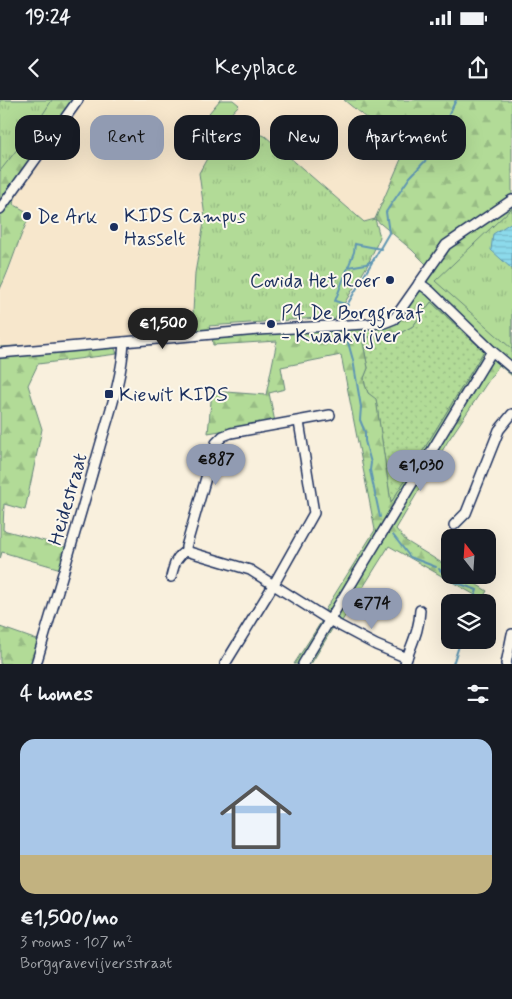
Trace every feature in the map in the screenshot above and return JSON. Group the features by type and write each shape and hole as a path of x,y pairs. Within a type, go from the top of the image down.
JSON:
{"street":[{"path":"0,209 78,100"},
{"path":"0,353 258,330 384,322 394,319 446,245 512,200"},
{"path":"419,284 430,291 512,368"},
{"name":"Heidestraat","path":"36,664 112,405 123,360 124,342"},
{"path":"303,664 492,351"},
{"path":"454,525 466,513 499,430 512,414"},
{"path":"186,551 216,443 223,436 330,415"},
{"path":"225,664 274,584 314,513 299,422"},
{"path":"171,577 176,560 180,554 186,551 250,570 329,620 406,661 420,622 420,610"},
{"path":"506,664 512,634"}],"shaded area":[{"name":"KIDS Campus Hasselt","path":"83,100 344,100 362,115 348,115 348,160 401,160 375,219 364,222 293,160 338,160 338,115 270,115 270,140 265,136 260,139 260,115 174,115 174,160 222,160 199,173 205,217 195,273 192,332 112,340 0,347 0,289 31,214 13,204 19,188 39,160 80,160 80,115 72,115"}],"green space":[{"path":"0,100 73,100 64,115 15,115 15,160 36,160 19,188 13,204 31,214 0,289"},
{"path":"0,100 52,100 42,115 15,115 15,152 0,171"},
{"path":"220,100 233,100 239,105 230,115 211,115 209,113"},
{"path":"344,100 512,100 512,376 499,365 448,441 396,529 406,541 441,562 441,576 389,546 342,621 325,610 375,530 341,355 281,367 285,389 269,393 275,422 208,433 212,391 266,395 277,341 213,345 212,336 291,329 337,330 386,326 434,272 412,250 375,219 401,160 466,160 466,115 362,115","holes":["431,302 484,351 391,503 376,399 368,393 365,385 364,378 368,368 362,338 402,332 413,326"]},
{"path":"260,135 265,136 270,140 270,160 293,160 364,222 375,219 380,237 367,266 333,322 331,317 209,326 210,330 192,332 195,273 205,217 199,173 206,160 260,160"},
{"path":"512,208 512,349 435,281"},
{"path":"431,302 484,351 391,503 376,400 368,393 365,385 364,378 368,368 362,338 402,332 413,326"},
{"path":"112,340 117,354 38,364 28,385 42,429 25,510 4,504 3,530 67,547 61,569 2,552 0,559 0,347"},
{"path":"456,584 476,584 487,591 485,594 473,594"},
{"path":"323,619 334,626 311,664 294,664"},
{"path":"0,627 40,641 32,664 0,664"}],"water":[{"path":"512,222 512,269 491,250 493,234"}],"waterway":[{"path":"342,320 343,312 389,233 386,212 410,177 428,158 456,100"},
{"path":"348,305 335,301 354,252 355,244 381,249"},
{"path":"348,267 366,264 374,260"},
{"path":"344,328 353,360 361,407 360,420 365,432 365,441 371,463 370,470 380,517"},
{"path":"393,535 410,557 436,567"},
{"path":"439,569 452,581 477,590 476,594"},
{"path":"453,664 458,649"}],"place":[{"name":"De Ark","path":"27,216"},
{"name":"KIDS Campus Hasselt","path":"114,227"},
{"name":"Covida Het Roer","path":"390,280"},
{"name":"P4 De Borggraaf - Kwaakvijver","path":"271,324"},
{"name":"Kiewit KIDS","path":"109,394"}]}
